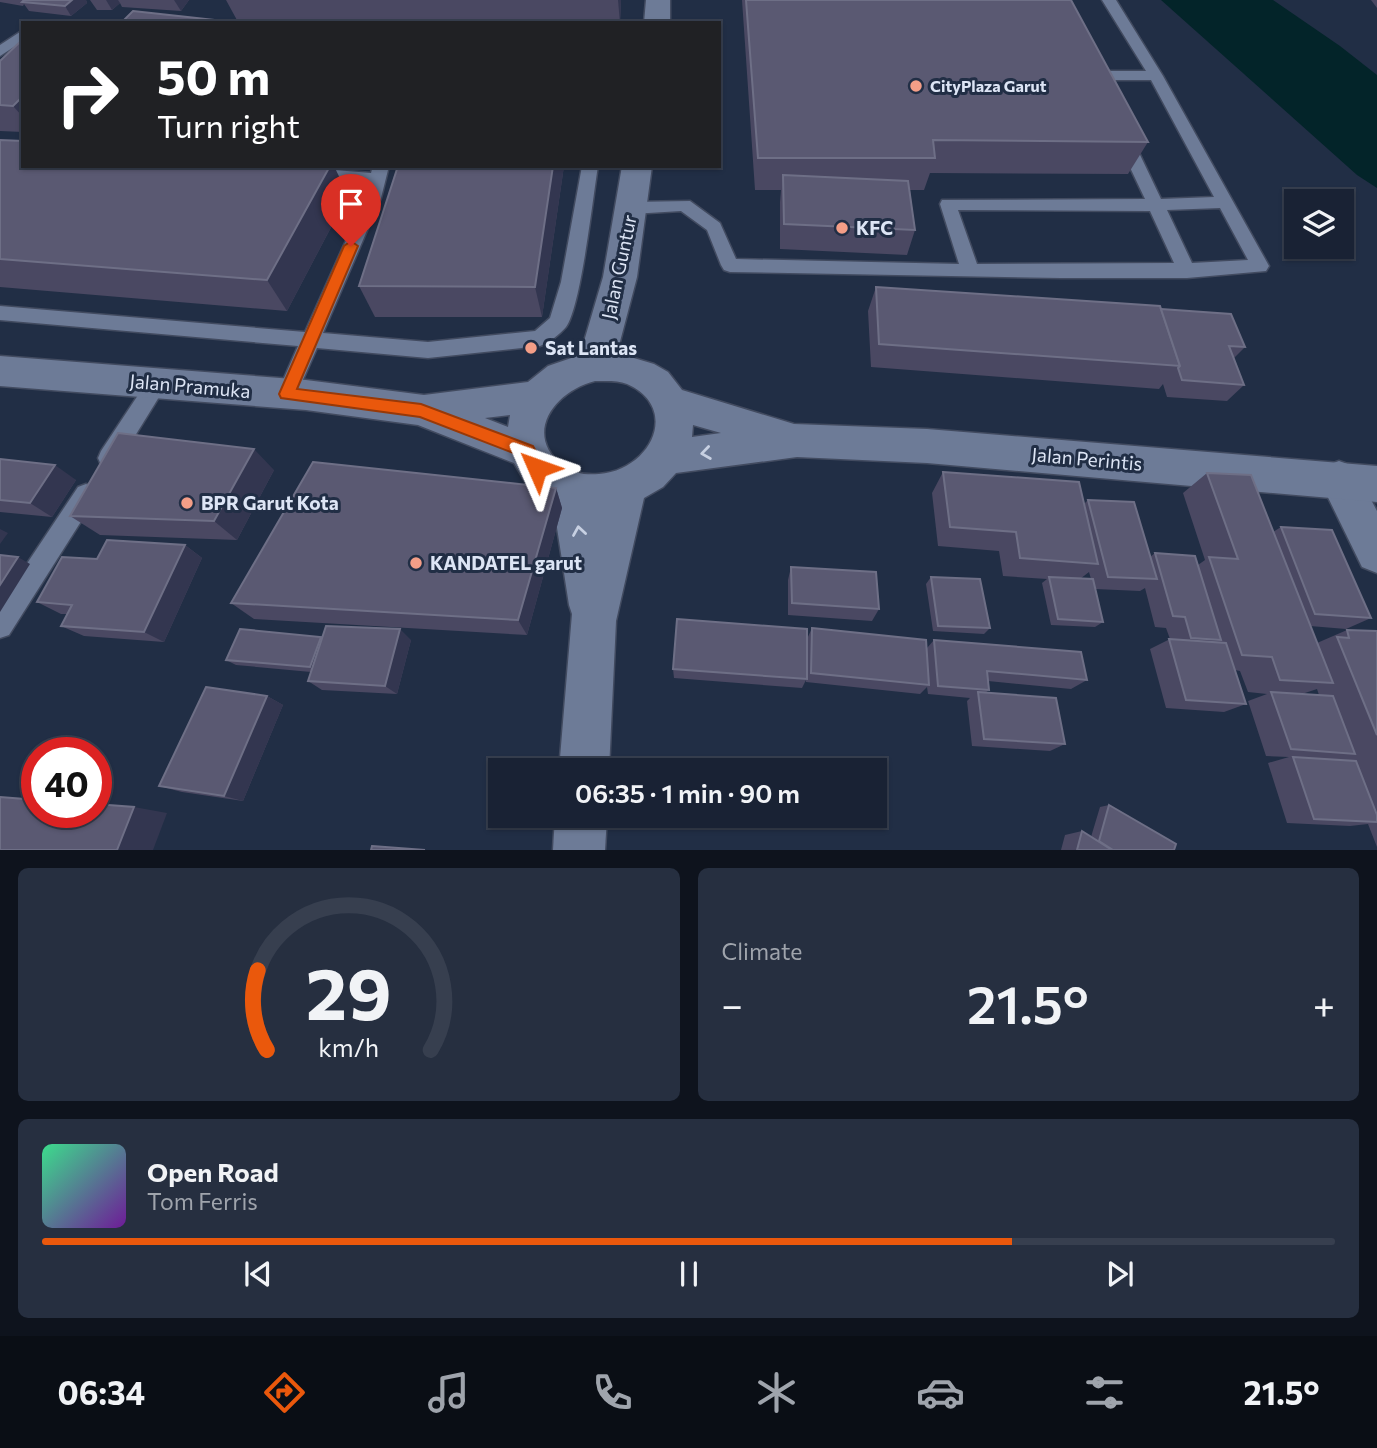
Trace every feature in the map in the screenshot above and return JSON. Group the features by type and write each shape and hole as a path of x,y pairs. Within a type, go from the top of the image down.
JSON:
{"street":[{"path":"657,21 658,0"},
{"name":"Jalan Guntur","path":"595,366 620,277 637,168"},
{"path":"595,366 620,366 643,374 659,387 670,402 675,430 664,458 648,475 626,487 600,493 572,490 552,481 537,468 527,451 525,422 537,396 552,382 570,372 595,366"},
{"name":"Jalan Pramuka","path":"0,371 287,394 421,410 537,396"},
{"name":"Jalan Perintis","path":"670,402 797,440"},
{"name":"Jalan Pramuka","path":"421,410 527,451"},
{"name":"Jalan Perintis","path":"664,458 797,440 927,446 1358,482"},
{"path":"1358,482 1377,553"},
{"path":"585,758 593,621 626,487"},
{"path":"572,490 593,621"},
{"path":"579,849 580,828"}],"lane":[{"path":"632,208 684,205 714,227 730,265 1187,271 1260,266 1156,76 1109,0"},
{"path":"0,52 21,36"},
{"path":"1106,100 1091,69 1156,76"},
{"path":"1117,124 1187,271"},
{"path":"0,313 428,351 540,338 559,321 570,282 590,168"},
{"path":"287,394 307,342 373,198 379,172 296,172"},
{"path":"970,270 948,204 1155,205 1225,202"},
{"path":"0,626 157,383"}],"shaded area":[{"path":"1161,0 1273,0 1377,75 1377,188 1357,175"}],"building":[{"path":"72,0 65,6 22,2"},
{"name":"CityPlaza Garut","path":"746,0 1071,0 1148,142 933,140 935,158 758,158"},
{"path":"133,11 224,21 123,21"},
{"path":"21,41 21,98 13,106 0,105 0,61"},
{"path":"0,140 21,141 21,168 329,168 267,280 0,259"},
{"path":"397,168 553,168 535,287 359,286"},
{"path":"783,175 908,181 915,230 784,224"},
{"path":"876,287 1160,306 1180,366 879,344"},
{"path":"1161,309 1231,314 1245,347 1229,346 1244,385 1182,380"},
{"path":"118,433 254,449 214,521 70,516"},
{"path":"0,459 55,465 30,503 0,500"},
{"name":"KANDATEL garut","path":"313,462 556,488 518,620 231,603"},
{"path":"943,472 1079,482 1098,564 1020,558 1016,532 950,527"},
{"path":"1207,473 1251,475 1333,683 1280,680 1272,657 1242,655 1209,557 1238,559"},
{"path":"1088,500 1134,502 1157,579 1108,577"},
{"path":"1281,527 1332,530 1371,618 1315,614"},
{"path":"107,540 185,545 144,632 61,626 72,605 37,602 62,557 97,559"},
{"path":"1155,553 1195,556 1221,640 1191,638 1185,617 1173,616"},
{"path":"0,555 18,557 0,585"},
{"path":"791,567 876,572 879,609 792,603"},
{"path":"931,577 980,579 990,628 938,626"},
{"path":"1049,577 1093,579 1103,622 1058,619"},
{"path":"677,619 807,629 807,679 673,669"},
{"path":"326,626 400,629 385,686 308,681"},
{"path":"812,628 926,640 929,685 811,673"},
{"path":"240,629 321,637 310,667 226,660"},
{"path":"1347,630 1377,631 1377,735 1337,637 1349,638"},
{"path":"1169,639 1226,643 1246,704 1186,700"},
{"path":"934,640 1081,652 1087,680 987,671 989,690 938,686"},
{"path":"206,687 267,696 224,796 159,786"},
{"path":"978,692 1056,698 1065,744 984,739"},
{"path":"1271,692 1333,696 1355,754 1291,749"},
{"path":"1293,757 1356,761 1377,815 1377,822 1314,819"},
{"path":"0,797 21,799 21,828 112,828 112,805 134,807 117,850 0,850"},
{"path":"1109,805 1176,844 1174,850 1113,850 1099,841"},
{"path":"1082,831 1112,850 1077,850"},
{"path":"372,846 425,850 371,850"}],"place":[{"name":"CityPlaza Garut","path":"916,86"},
{"name":"KFC","path":"842,228"},
{"name":"Sat Lantas","path":"531,348"},
{"name":"BPR Garut Kota","path":"187,503"},
{"name":"KANDATEL garut","path":"416,563"}],"route":[{"path":"351,246 307,342 287,394 421,410 527,451 537,468"}]}
